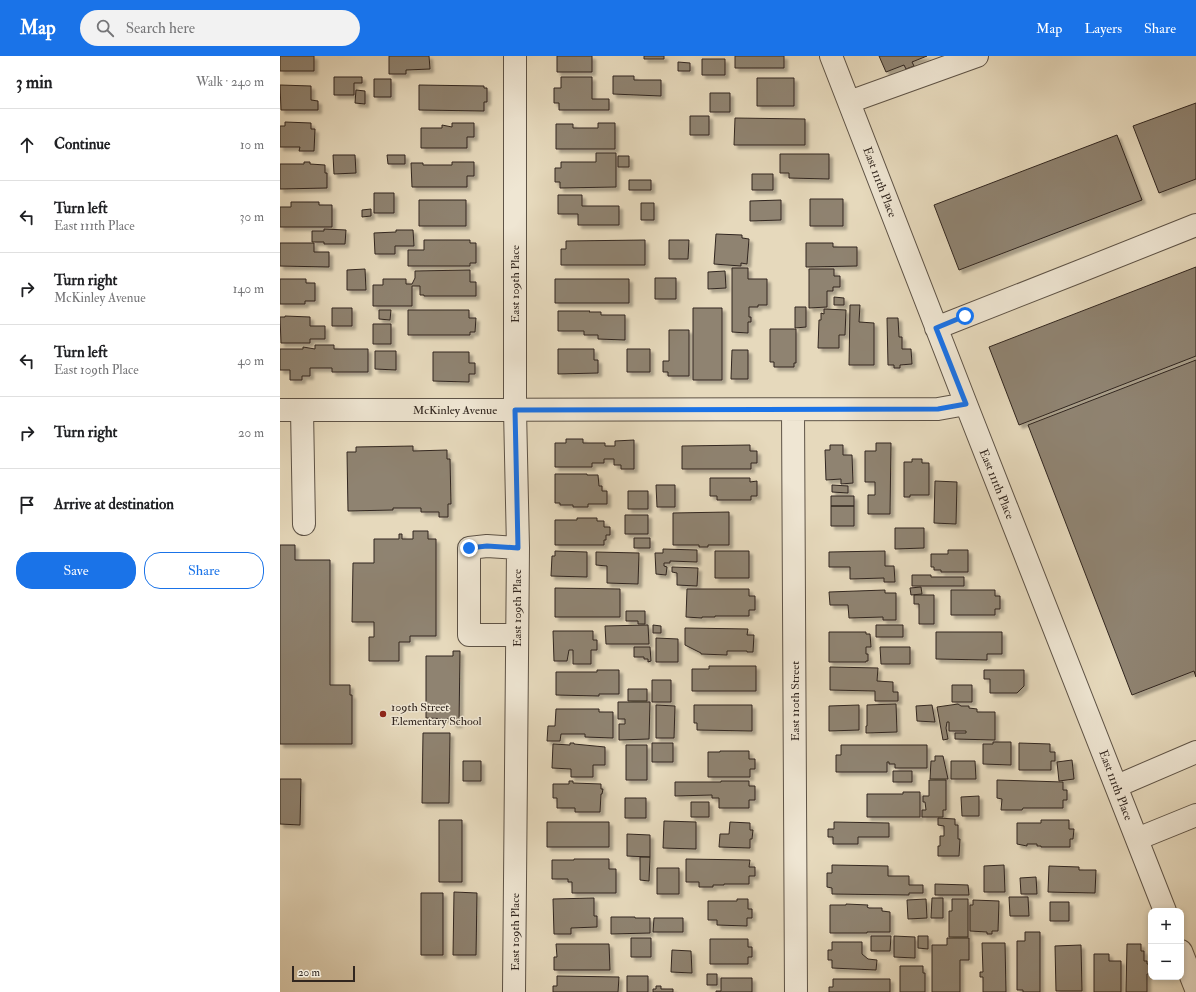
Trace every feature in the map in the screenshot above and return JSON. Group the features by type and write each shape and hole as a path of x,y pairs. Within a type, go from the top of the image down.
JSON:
{"street":[{"name":"East 109th Place","path":"514,992 518,548 515,410 515,56"},
{"name":"East 111th Place","path":"831,56 1164,908"},
{"path":"849,102 976,56"},
{"path":"936,328 1196,225"},
{"name":"McKinley Avenue","path":"280,410 938,409 966,404"},
{"path":"302,410 304,524"},
{"name":"East 110th Street","path":"793,410 796,992"},
{"path":"517,635 469,635 469,548 487,546 518,548"},
{"path":"1117,786 1196,752"},
{"path":"1137,839 1196,815"},
{"path":"1184,959 1196,989"}],"building":[{"path":"280,56 314,56 314,71 280,71"},
{"path":"389,56 429,56 430,69 406,70 406,74 389,74"},
{"path":"557,56 592,56 592,72 557,72"},
{"path":"644,56 664,56 664,59 644,59"},
{"path":"735,56 784,56 784,68 735,68"},
{"path":"879,56 927,56 912,62 914,66 906,69 904,65 886,72"},
{"path":"702,59 725,59 725,75 702,75"},
{"path":"678,62 690,63 690,71 678,71"},
{"path":"613,76 634,76 634,80 661,80 661,96 613,94"},
{"path":"334,77 362,77 362,83 354,83 354,95 334,95"},
{"path":"561,77 592,77 592,99 609,99 609,110 559,110 559,103 554,103 554,88 561,88"},
{"path":"757,78 794,78 794,106 757,106"},
{"path":"374,79 391,79 391,97 374,97"},
{"path":"280,85 311,86 311,100 318,101 318,110 281,110"},
{"path":"419,85 484,86 484,88 487,88 487,102 484,102 484,111 419,110"},
{"path":"356,90 365,91 365,104 355,103"},
{"path":"710,93 730,93 730,112 710,112"},
{"path":"1196,103 1196,179 1159,193 1133,126"},
{"path":"690,116 709,116 709,135 690,135"},
{"path":"735,118 805,119 805,145 734,145"},
{"path":"285,122 311,123 311,129 315,129 314,151 299,151 300,147 280,147 280,126 285,126"},
{"path":"452,123 474,123 474,137 467,137 467,148 421,148 421,128 442,128 442,125 452,127"},
{"path":"598,123 615,123 615,149 556,149 556,124 573,124 573,128 598,128"},
{"path":"1117,135 1142,200 959,270 934,205"},
{"path":"596,153 616,153 616,187 560,188 560,182 555,182 555,168 561,168 561,162 596,162"},
{"path":"780,154 829,154 829,179 789,178 789,173 780,173"},
{"path":"333,155 355,155 356,173 334,174"},
{"path":"387,155 405,155 405,164 388,164"},
{"path":"618,156 629,156 629,167 618,167"},
{"path":"304,162 325,165 325,173 327,173 327,188 280,189 280,164 304,164"},
{"path":"452,162 474,162 474,176 467,176 467,187 412,187 411,163 423,163 423,165 452,165"},
{"path":"752,174 773,174 773,190 752,190"},
{"path":"629,180 651,180 651,190 629,190"},
{"path":"374,193 394,193 394,213 374,213"},
{"path":"558,195 582,195 582,206 619,206 619,225 578,225 578,214 558,214"},
{"path":"810,199 843,199 843,226 810,226"},
{"path":"419,200 466,200 466,226 419,226"},
{"path":"781,200 781,220 750,221 750,201"},
{"path":"291,202 319,202 319,205 332,205 332,227 280,227 280,207 291,207"},
{"path":"641,203 654,203 654,220 641,220"},
{"path":"371,209 371,216 362,217 362,210"},
{"path":"324,229 346,230 345,244 324,244 324,242 312,242 312,231 324,231"},
{"path":"396,230 413,230 414,246 395,246 395,254 375,254 374,233 396,232"},
{"path":"716,234 742,235 742,238 749,239 747,264 741,263 741,266 714,264"},
{"path":"424,240 470,240 470,243 476,243 476,263 470,263 470,266 408,266 408,250 424,250"},
{"path":"645,240 645,265 561,265 561,249 566,249 566,241"},
{"path":"669,240 689,240 688,259 669,259"},
{"path":"280,243 314,243 314,252 329,252 329,267 280,266"},
{"path":"806,243 833,243 833,247 857,247 857,266 806,267"},
{"path":"1196,267 1196,356 1019,425 989,347"},
{"path":"732,268 748,268 748,279 767,279 767,305 749,307 749,317 751,317 751,322 748,322 748,333 732,332"},
{"path":"365,269 366,290 347,290 347,270"},
{"path":"809,269 834,269 834,276 840,276 840,287 833,287 833,291 827,291 827,307 809,308"},
{"path":"470,270 470,282 476,282 476,296 424,296 420,295 420,286 412,286 412,306 373,306 373,285 383,285 383,279 406,279 406,284 412,284 415,278 415,271"},
{"path":"725,271 726,288 708,289 708,272"},
{"path":"655,278 676,278 676,299 655,299"},
{"path":"280,279 306,279 306,283 315,283 315,301 305,301 305,304 280,304"},
{"path":"555,279 629,279 629,303 555,303"},
{"path":"834,297 844,298 844,305 834,305"},
{"path":"850,305 860,305 859,322 874,323 874,365 849,365"},
{"path":"795,307 806,307 806,327 795,328"},
{"path":"332,308 352,308 352,326 332,326"},
{"path":"693,308 722,308 722,380 693,380"},
{"path":"824,309 846,310 845,335 839,335 839,348 818,348 819,320 821,320 821,313 824,314"},
{"path":"379,310 391,310 390,320 379,319"},
{"path":"408,310 469,310 469,318 476,318 475,332 470,332 470,335 408,335"},
{"path":"558,311 590,311 589,312 601,312 601,315 625,315 625,340 598,339 598,335 584,335 584,331 558,331"},
{"path":"280,317 310,317 310,326 325,326 325,339 310,339 310,343 281,343"},
{"path":"887,318 898,318 899,337 902,337 902,349 911,349 912,364 900,365 900,368 894,368 894,365 888,365"},
{"path":"373,324 391,324 391,344 373,344"},
{"path":"770,329 796,329 796,363 794,363 794,367 774,367 774,362 770,362"},
{"path":"669,330 689,330 689,376 668,376 668,372 663,372 663,361 669,361"},
{"path":"315,345 334,345 334,349 368,349 368,372 332,372 332,368 310,368 310,376 302,376 302,380 290,380 290,370 280,370 280,349 303,349 303,347 315,349"},
{"path":"558,349 594,349 594,360 598,360 598,373 558,374"},
{"path":"627,349 650,349 650,372 627,372"},
{"path":"732,350 748,350 748,379 731,379"},
{"path":"375,351 396,351 396,370 375,369"},
{"path":"433,352 469,352 469,363 475,363 475,374 469,374 469,382 433,381"},
{"path":"1196,360 1196,677 1194,671 1132,695 1028,425"},
{"path":"566,439 583,439 583,443 605,443 605,446 615,446 615,441 634,440 634,469 621,469 621,465 614,465 614,459 604,459 604,463 592,463 592,467 555,467 555,443 566,443"},
{"path":"876,443 891,443 890,514 868,514 868,495 875,495 875,482 865,482 865,451 876,451"},
{"path":"750,445 750,451 757,451 757,463 751,463 751,469 682,469 682,446"},
{"path":"830,445 843,445 843,455 852,455 853,483 841,484 841,479 826,480 825,450 830,450"},
{"path":"413,446 413,451 447,450 447,459 450,459 451,504 448,504 448,517 439,517 439,512 421,512 421,508 348,511 347,452 356,452 356,447"},
{"path":"912,459 922,459 922,463 929,463 929,495 910,495 910,497 904,497 904,462 912,462"},
{"path":"555,474 598,475 599,486 602,486 602,491 607,491 607,504 588,504 588,507 573,507 573,505 560,505 560,503 555,503"},
{"path":"710,478 750,478 750,482 757,481 757,496 751,496 751,500 717,500 717,496 710,496"},
{"path":"935,481 957,482 956,524 934,523"},
{"path":"656,485 675,485 675,507 657,507"},
{"path":"832,485 848,486 848,493 832,492"},
{"path":"628,491 648,491 648,509 628,509"},
{"path":"831,496 854,496 854,506 831,506"},
{"path":"831,506 854,506 854,526 831,526"},
{"path":"729,512 729,545 708,545 708,547 699,547 699,545 673,545 673,513"},
{"path":"625,515 648,515 648,534 625,534"},
{"path":"577,518 597,518 597,521 604,521 604,527 610,527 610,535 606,535 604,545 555,545 555,520 577,520"},
{"path":"895,528 924,528 924,548 895,549"},
{"path":"413,531 428,531 428,539 436,539 436,636 410,636 410,642 399,642 399,661 369,661 369,637 374,637 374,622 352,622 353,563 374,563 374,539 399,539 399,534 402,534 402,539 413,539"},
{"path":"634,538 650,538 650,548 634,548"},
{"path":"280,545 295,545 295,560 330,560 330,685 350,685 350,695 352,695 352,744 280,744"},
{"path":"663,549 697,550 697,562 670,561 670,563 664,563 664,566 667,567 666,575 656,574 655,553 663,553"},
{"path":"948,550 968,550 968,572 941,572 941,570 934,570 934,567 931,567 931,554 948,554"},
{"path":"555,551 587,552 587,577 551,576 552,556 555,556"},
{"path":"715,551 749,551 749,578 715,578"},
{"path":"885,551 885,566 894,566 895,582 884,582 884,578 850,579 850,567 829,567 829,552"},
{"path":"596,552 639,553 638,584 607,583 607,566 596,565"},
{"path":"672,567 698,568 697,586 677,585 677,573 672,572"},
{"path":"912,575 931,575 931,577 964,577 964,586 912,586"},
{"path":"921,587 922,594 911,595 910,588"},
{"path":"555,588 620,589 620,617 555,617"},
{"path":"687,589 749,589 749,596 755,596 755,610 749,610 749,616 715,616 702,618 686,617"},
{"path":"885,590 885,593 896,593 896,620 883,620 883,617 849,618 848,605 830,605 829,592"},
{"path":"951,590 995,590 995,596 1000,596 1000,609 995,609 995,615 951,615"},
{"path":"914,595 934,595 934,624 919,624 919,604 914,604"},
{"path":"626,611 645,611 645,624 638,624 638,621 626,621"},
{"path":"648,625 649,644 606,644 605,626"},
{"path":"653,625 661,626 661,633 653,633"},
{"path":"876,625 903,625 903,637 876,637"},
{"path":"685,628 748,629 747,635 754,635 753,652 727,651 727,655 701,654 685,645"},
{"path":"553,631 593,631 593,640 597,640 597,650 591,650 591,664 573,664 573,650 569,650 567,661 554,661"},
{"path":"829,632 866,632 866,634 870,634 871,647 866,647 868,661 829,662"},
{"path":"936,632 1002,632 1002,654 987,654 987,660 936,659"},
{"path":"656,638 678,639 678,662 656,662"},
{"path":"634,647 650,647 651,661 648,662 648,659 644,659 644,657 634,657"},
{"path":"880,647 910,647 910,664 881,664"},
{"path":"453,651 460,651 459,724 453,724 453,719 426,718 426,656 453,656"},
{"path":"709,666 756,666 756,691 692,691 692,669 709,669"},
{"path":"830,667 878,668 877,681 893,682 893,692 898,692 898,701 875,701 875,691 830,690"},
{"path":"597,670 619,670 619,694 599,694 599,696 556,695 556,672 597,672"},
{"path":"984,670 1024,670 1024,686 1017,693 990,693 990,679 984,679"},
{"path":"652,680 671,680 671,702 652,702"},
{"path":"952,685 972,685 972,702 952,702"},
{"path":"628,689 647,689 647,701 628,701"},
{"path":"618,702 650,702 649,739 619,740 619,724 625,724 625,719 618,719"},
{"path":"896,704 897,732 866,733 867,705"},
{"path":"958,704 977,709 977,712 995,712 995,740 955,739 955,733 966,733 966,731 949,731 949,722 947,722 946,728 948,739 943,740 937,707"},
{"path":"656,705 675,706 674,738 656,738"},
{"path":"694,705 752,705 752,731 697,730 697,723 694,723"},
{"path":"859,705 859,730 829,731 829,706"},
{"path":"932,705 935,722 917,721 916,706"},
{"path":"556,709 599,709 599,712 613,712 613,738 585,737 585,734 561,734 560,741 547,741 548,726 555,726"},
{"path":"423,733 450,733 449,803 422,803"},
{"path":"993,742 1011,742 1011,765 983,764 983,744 993,744"},
{"path":"570,743 605,747 605,765 593,765 593,777 571,777 571,769 552,768 553,744 570,745"},
{"path":"652,743 673,743 673,762 652,762"},
{"path":"1019,743 1050,744 1050,752 1055,752 1055,761 1051,761 1051,770 1019,770"},
{"path":"626,745 647,745 647,780 626,780"},
{"path":"841,745 927,745 927,768 895,768 895,764 889,764 889,762 887,762 887,772 836,772 836,755 841,755"},
{"path":"749,751 749,759 755,759 755,769 750,769 750,777 708,777 708,752"},
{"path":"935,756 943,756 948,779 930,779 931,761 935,761"},
{"path":"1072,760 1074,779 1059,781 1057,762"},
{"path":"463,761 481,761 481,781 463,781"},
{"path":"951,761 975,761 976,779 951,779"},
{"path":"893,771 912,771 912,782 893,782"},
{"path":"280,779 301,779 300,825 280,824"},
{"path":"929,780 946,780 946,810 943,810 943,817 922,817 922,810 926,810 925,802 923,802 923,796 929,796"},
{"path":"997,780 1063,782 1063,790 1067,790 1067,800 1063,800 1063,808 1023,808 1022,810 1001,810 1002,799 997,798"},
{"path":"569,781 573,781 573,783 601,784 601,789 603,789 601,794 600,812 575,812 575,808 557,808 557,798 553,798 553,784 569,784"},
{"path":"749,781 749,786 755,786 755,800 749,800 749,808 719,808 719,798 712,798 712,795 675,796 675,782"},
{"path":"903,792 920,792 920,817 867,817 867,794 903,794"},
{"path":"979,796 979,816 962,816 961,797"},
{"path":"625,798 646,798 646,818 625,818"},
{"path":"691,802 709,802 709,817 691,817"},
{"path":"938,818 955,819 955,825 958,825 958,839 960,839 959,856 938,856 940,836 944,836 944,826 938,825"},
{"path":"439,820 462,820 462,882 439,882"},
{"path":"1041,820 1069,820 1069,829 1074,829 1073,839 1070,839 1070,847 1041,847 1037,846 1037,844 1027,844 1027,846 1017,844 1017,823 1041,823"},
{"path":"664,821 696,822 696,849 663,848"},
{"path":"547,822 609,822 609,847 547,847"},
{"path":"730,822 750,823 750,830 753,830 752,839 750,839 750,848 719,847 720,834 729,834"},
{"path":"834,822 889,823 889,837 858,837 858,844 833,844 833,837 828,837 828,829 834,829"},
{"path":"627,834 650,835 650,857 627,856"},
{"path":"640,857 650,857 649,881 640,880"},
{"path":"609,859 609,869 616,869 616,893 572,893 572,882 568,882 568,879 552,879 552,860"},
{"path":"686,859 750,860 749,867 755,867 755,876 749,876 749,884 724,884 713,885 713,887 699,887 699,882 686,882"},
{"path":"832,865 888,866 888,876 909,876 909,885 923,885 923,893 909,893 909,895 832,894 832,888 827,887 827,873 832,873"},
{"path":"1004,865 1005,892 984,892 984,866"},
{"path":"1049,866 1079,867 1079,870 1096,870 1095,893 1048,892"},
{"path":"657,868 679,868 679,894 657,894"},
{"path":"1036,877 1037,894 1021,894 1020,878"},
{"path":"935,884 968,885 969,895 935,895"},
{"path":"454,892 477,893 476,955 453,955"},
{"path":"421,893 443,893 443,955 421,955"},
{"path":"1009,897 1028,897 1029,916 1010,916"},
{"path":"594,898 594,916 597,916 597,927 571,928 571,934 554,934 553,899"},
{"path":"932,898 943,898 943,918 931,918"},
{"path":"737,899 748,899 748,909 752,909 752,918 747,918 747,926 717,925 717,920 708,920 708,901 737,901"},
{"path":"926,899 927,918 908,919 907,900"},
{"path":"952,899 968,899 968,937 949,937 949,911 952,911"},
{"path":"973,900 999,901 998,931 992,931 992,934 987,934 987,932 970,931 970,905 973,905"},
{"path":"1050,902 1069,902 1069,921 1050,921"},
{"path":"830,905 868,905 867,907 869,908 882,908 882,911 890,912 890,932 830,933"},
{"path":"611,917 650,918 650,933 611,934"},
{"path":"654,918 683,918 683,932 653,932"},
{"path":"1025,932 1040,932 1040,992 1023,992 1023,990 1017,990 1017,941 1025,941"},
{"path":"871,936 891,936 890,951 871,951"},
{"path":"894,936 915,937 915,958 894,957"},
{"path":"918,936 928,936 928,949 918,948"},
{"path":"631,938 651,938 651,957 631,957"},
{"path":"947,938 969,938 969,960 960,960 960,992 932,992 932,945 947,945"},
{"path":"710,939 748,939 748,947 752,947 752,957 748,957 748,964 710,964"},
{"path":"832,942 862,942 862,954 868,959 877,960 876,970 832,968 832,960 828,960 828,950 832,950"},
{"path":"982,943 1005,943 1006,992 983,992 983,977 980,977 980,972 983,972"},
{"path":"556,944 609,944 610,970 554,970 554,957 557,957"},
{"path":"1127,944 1141,944 1141,951 1144,951 1144,961 1147,961 1148,964 1147,992 1126,992"},
{"path":"1081,945 1082,991 1056,991 1055,946"},
{"path":"672,950 691,951 692,973 671,972"},
{"path":"1094,954 1109,954 1109,961 1121,961 1121,992 1094,992"},
{"path":"900,966 923,966 923,973 925,973 925,992 900,992"},
{"path":"707,974 717,974 717,985 707,985"},
{"path":"557,976 619,977 618,992 553,992 553,986 557,986"},
{"path":"627,976 648,976 648,992 627,992"},
{"path":"721,978 752,978 752,992 716,992 721,991"},
{"path":"833,979 890,979 890,992 829,992 829,987 833,987"},
{"path":"656,986 661,986 661,989 673,989 673,992 653,992 653,989 656,989"}],"place":[{"name":"109th Street Elementary School","path":"383,714"}],"route":[{"path":"469,548 487,546 518,548 515,410 938,409 966,404 936,328 965,316"}]}
